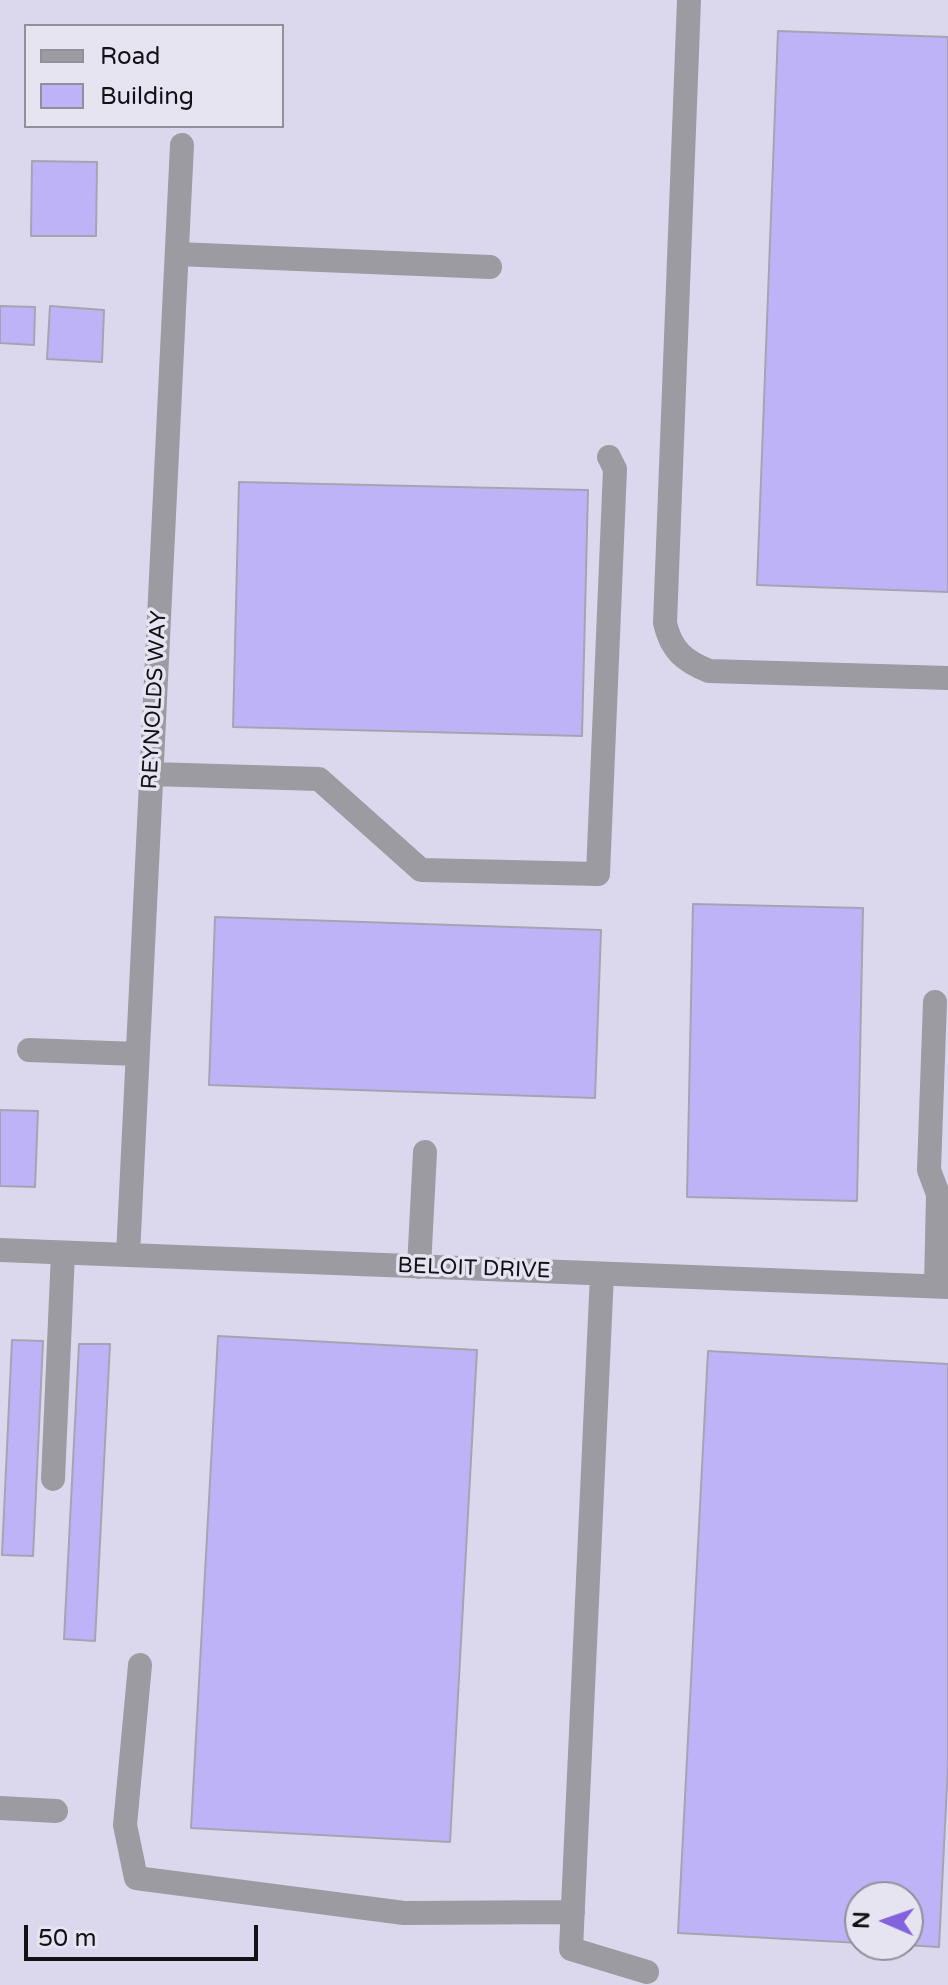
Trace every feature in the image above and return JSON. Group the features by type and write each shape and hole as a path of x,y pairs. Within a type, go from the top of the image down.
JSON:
{"street":[{"path":"689,0 665,623 668,636 679,655 690,664 709,671 948,678"},
{"name":"REYNOLDS WAY","path":"128,1255 182,145"},
{"path":"177,254 490,267"},
{"path":"151,774 319,779 421,870 598,874 615,469 609,457"},
{"path":"935,1002 929,1170 938,1194 942,1287"},
{"path":"29,1050 137,1054"},
{"path":"419,1267 425,1152"},
{"name":"BELOIT DRIVE","path":"0,1250 942,1287"},
{"path":"53,1479 63,1253"},
{"path":"602,1274 571,1949 647,1972"},
{"path":"140,1665 125,1825 136,1878 404,1913 573,1912"},
{"path":"0,1808 56,1811"}],"shaded area":[{"path":"0,0 948,0 948,1985 0,1985"}],"building":[{"path":"778,31 948,37 948,592 757,585"},
{"path":"32,161 97,162 96,236 31,236"},
{"path":"0,306 35,307 34,345 0,343"},
{"path":"50,306 104,310 102,362 47,359"},
{"path":"239,482 588,490 582,736 233,727"},
{"path":"693,904 863,908 857,1201 687,1197"},
{"path":"215,917 601,930 595,1098 209,1085"},
{"path":"0,1110 38,1111 35,1187 0,1186"},
{"path":"218,1336 477,1350 450,1842 191,1828"},
{"path":"12,1340 43,1341 33,1556 2,1555"},
{"path":"79,1344 110,1344 95,1641 64,1639"},
{"path":"708,1351 948,1364 948,1765 939,1947 924,1946 924,1881 844,1881 844,1942 678,1933"}]}
